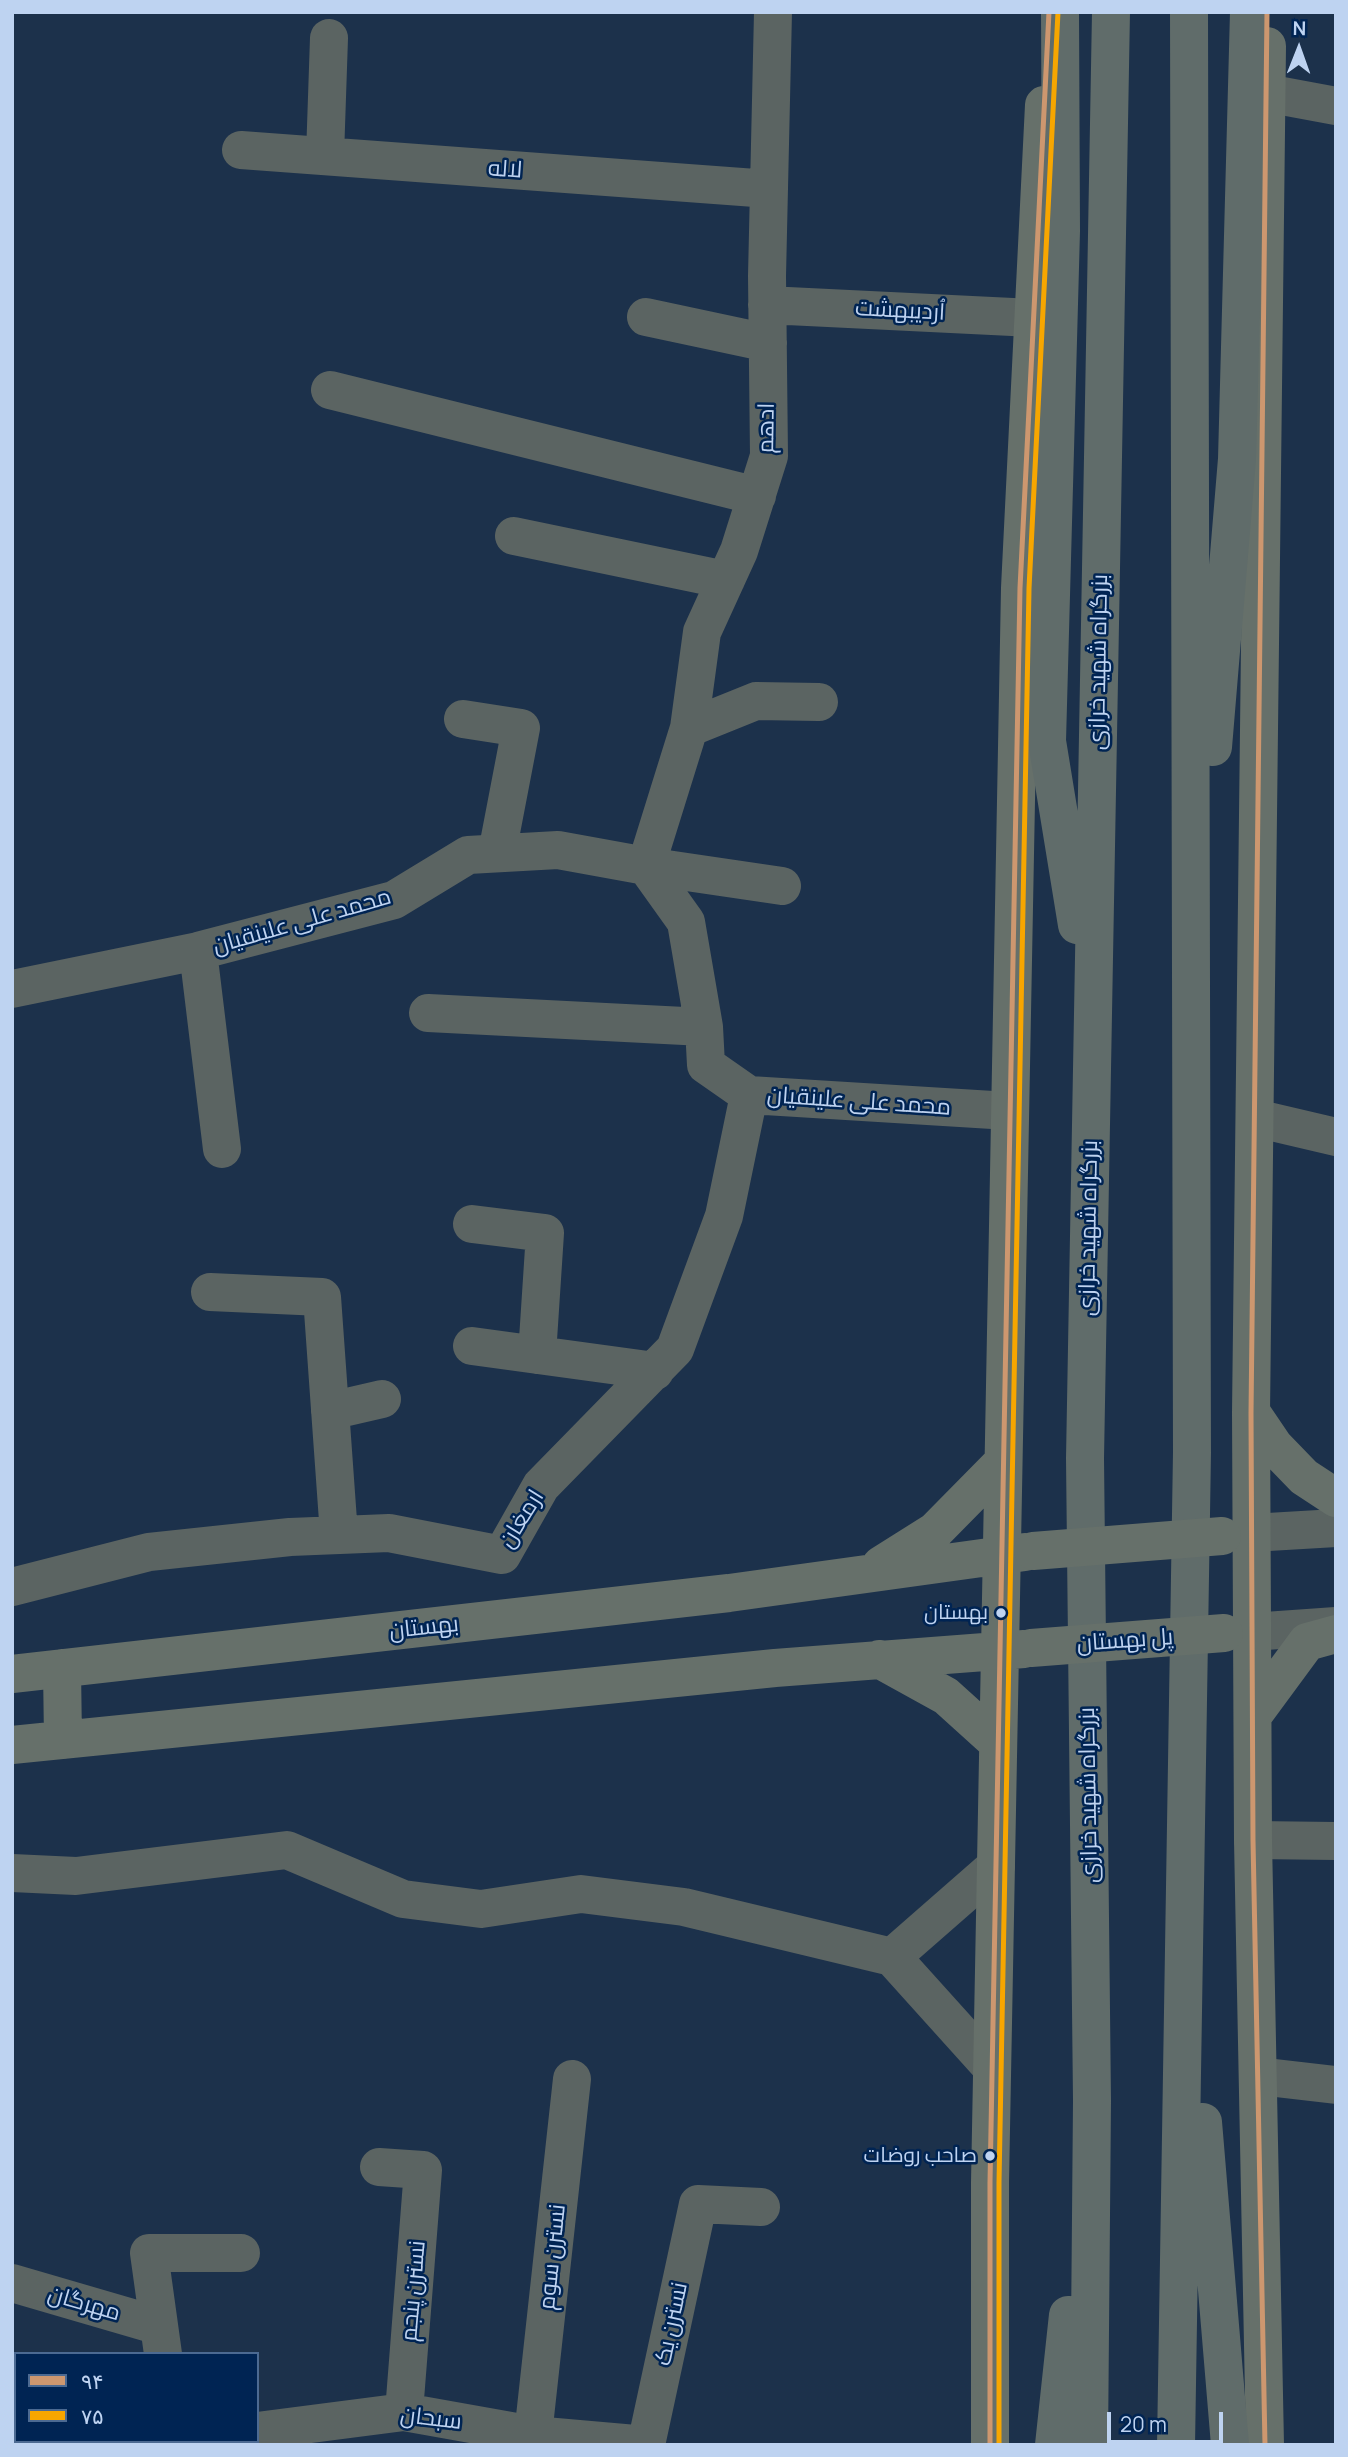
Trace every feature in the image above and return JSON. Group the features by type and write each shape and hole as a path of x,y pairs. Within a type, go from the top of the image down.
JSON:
{"highway":[{"path":"1059,12 1060,231 1047,741 1093,1021"},
{"name":"بزرگراه شهید خرازی","path":"1089,2445 1092,2101 1085,1458 1111,12"},
{"path":"1176,2445 1192,1452 1189,12"},
{"path":"1192,1018 1237,459 1250,12"},
{"path":"1185,1903 1230,2445"},
{"path":"1054,2445 1092,2101"}],"main road":[{"path":"989,2445 998,1743 1015,1650 1017,1552 1003,1461 1020,588 1049,12"},
{"path":"1265,2445 1253,1840 1254,1714 1238,1633 1236,1535 1251,1412 1267,12"},
{"path":"1251,1412 1275,1446 1304,1477 1336,1498"},
{"path":"867,1572 907,1551 934,1531 1003,1461"},
{"path":"1017,1552 1236,1535"},
{"name":"بهستان","path":"12,1674 729,1593 1017,1552"},
{"name":"پل بهستان","path":"1015,1650 1238,1633"},
{"path":"1254,1714 1307,1642 1336,1634"},
{"path":"12,1745 880,1659 1015,1650"},
{"path":"880,1659 946,1696 998,1743"},
{"path":"62,1668 64,1740"}],"street":[{"name":"ادهم","path":"646,866 689,728 702,632 726,580 769,456 767,305 773,12"},
{"path":"325,156 329,38"},
{"path":"1266,93 1336,106"},
{"name":"لاله","path":"241,150 769,189"},
{"name":"اُردیبهشت","path":"767,305 1034,318"},
{"path":"646,317 768,343"},
{"path":"330,390 757,496"},
{"path":"514,536 726,580"},
{"path":"689,728 756,701 819,702"},
{"path":"463,719 521,728 497,853"},
{"name":"محمد علی علینقیان","path":"12,989 198,951 394,900 468,855 558,850 646,866 686,922 704,1027 706,1065 750,1095 1009,1111"},
{"path":"646,866 782,886"},
{"path":"198,951 222,1149"},
{"path":"428,1013 704,1027"},
{"name":"ارمغان","path":"12,1587 149,1552 339,1535 389,1533 502,1555 541,1486 675,1349 724,1216 750,1095"},
{"path":"1255,1118 1336,1137"},
{"path":"472,1224 545,1233 537,1355"},
{"path":"209,1292 321,1297 339,1535"},
{"path":"472,1346 655,1371"},
{"path":"330,1410 382,1399"},
{"path":"1236,1535 1336,1528"},
{"path":"1238,1633 1336,1626"},
{"path":"1253,1840 1336,1841"},
{"path":"12,1873 76,1876 287,1850 403,1899 481,1909 581,1894 684,1907 892,1957 992,2068"},
{"path":"892,1957 996,1866"},
{"path":"1258,2076 1336,2085"},
{"name":"نسترن سوم","path":"533,2435 572,2079"},
{"name":"نسترن پنجم","path":"379,2166 423,2170 404,2412"},
{"name":"نسترن یک","path":"646,2445 698,2204 761,2207"},
{"path":"159,2339 149,2253 241,2253"},
{"name":"مهرگان","path":"12,2283 159,2339"},
{"name":"سبحان","path":"259,2431 404,2412 533,2435 646,2445"}],"transit line":[{"name":"۹۴","path":"990,2445 990,2182 1020,588 1049,12"},
{"name":"۷۵","path":"999,2445 999,2182 1029,588 1058,12"},
{"name":"۹۴","path":"1265,2445 1253,1840 1251,1412 1267,12"}],"place":[{"name":"بهستان","path":"1001,1613"},
{"name":"صاحب روضات","path":"990,2156"}]}
